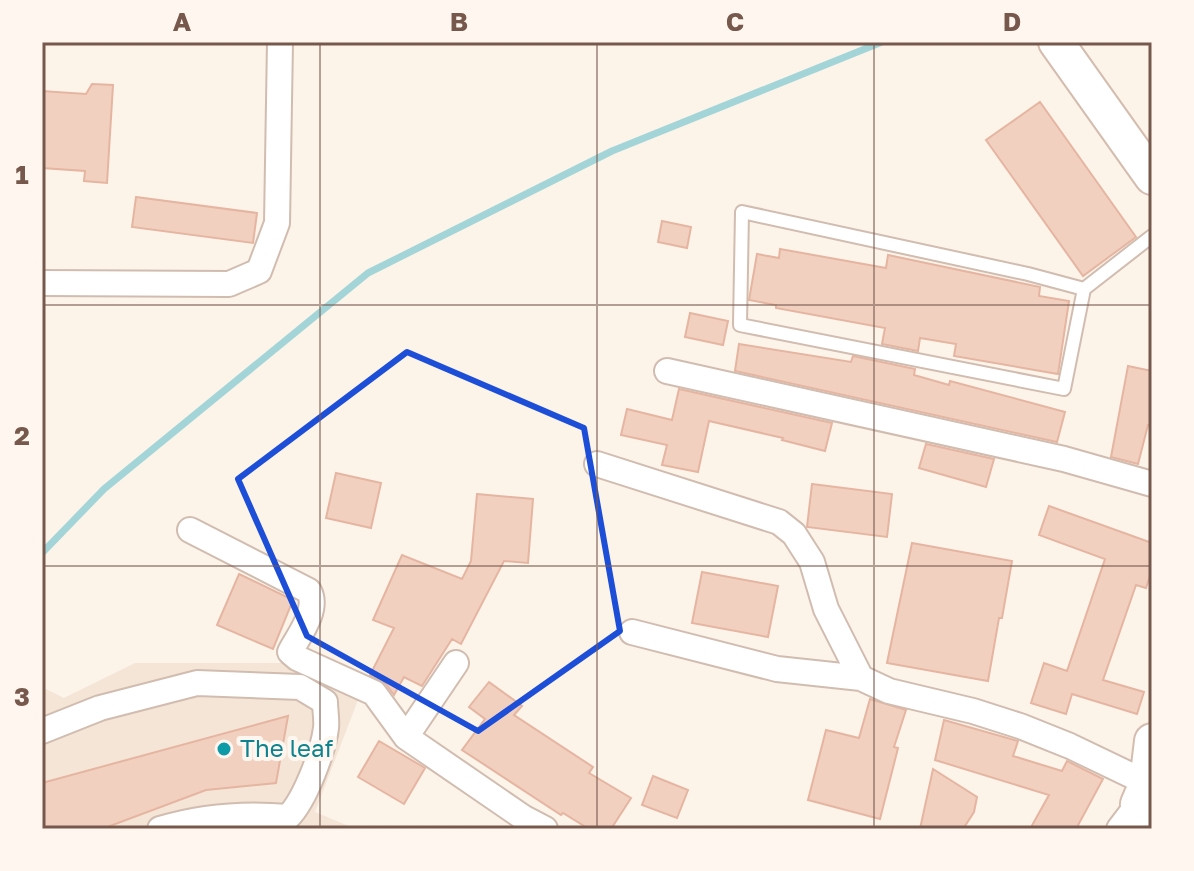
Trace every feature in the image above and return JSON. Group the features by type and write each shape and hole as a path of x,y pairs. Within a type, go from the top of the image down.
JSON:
{"street":[{"path":"42,283 229,284 259,271 277,223 280,42"},
{"path":"1056,42 1152,177"},
{"path":"667,371 1064,459 1152,484"},
{"path":"597,464 779,522 794,534 812,562 826,609 861,678"},
{"path":"190,530 309,591 313,598 312,608 290,652 374,693 406,737 524,818 545,829"},
{"path":"632,632 777,669 861,678 889,691 1020,726 1070,746 1139,809"},
{"path":"406,737 456,663"},
{"path":"42,731 100,708 197,683 300,687 325,702 326,728 319,757 296,809 288,817 249,813 188,820 160,829"},
{"path":"1139,809 1152,741"}],"lane":[{"path":"1084,289 742,212 740,325 1064,389 1084,289 1152,236"}],"highlighted area":[{"path":"407,352 584,428 620,631 478,731 307,636 238,479"}],"shaded area":[{"path":"135,663 292,663 363,687 315,812 356,829 42,829 42,687 64,698"}],"building":[{"path":"92,84 113,85 107,183 84,181 85,171 42,168 42,91 86,94"},
{"path":"1040,102 1136,237 1083,276 986,140"},
{"path":"136,197 257,213 253,243 132,227"},
{"path":"662,221 691,227 687,248 658,242"},
{"path":"780,249 886,268 888,255 1040,287 1039,296 1069,301 1058,374 954,356 956,344 920,338 918,351 882,344 885,328 749,300 757,254 779,258"},
{"path":"690,313 728,321 723,345 685,337"},
{"path":"739,344 851,362 853,356 915,369 914,375 949,385 950,381 1065,412 1057,442 735,371"},
{"path":"1128,366 1152,371 1152,426 1148,425 1138,464 1111,457"},
{"path":"679,389 832,423 825,451 709,421 698,472 662,465 667,445 621,435 627,409 672,420"},
{"path":"926,444 994,459 986,487 919,468"},
{"path":"336,473 381,483 371,528 326,518"},
{"path":"812,484 892,494 887,537 807,527"},
{"path":"477,494 533,499 528,563 504,561 461,644 452,639 422,686 404,677 394,695 386,684 370,675 394,628 373,620 402,555 462,579 471,561"},
{"path":"1049,506 1152,543 1152,570 1146,588 1136,585 1103,680 1144,692 1137,714 1072,694 1066,714 1031,703 1044,663 1067,671 1105,559 1039,535"},
{"path":"912,543 1012,561 988,681 887,663"},
{"path":"702,572 778,586 768,637 692,623"},
{"path":"239,574 293,600 273,649 217,625"},
{"path":"489,682 522,706 514,715 593,767 589,773 631,798 611,829 589,829 563,813 561,815 462,750 485,719 469,707"},
{"path":"870,699 906,710 894,747 898,748 880,819 808,800 826,730 859,738"},
{"name":"The leaf","path":"288,716 276,783 206,790 102,829 42,829 42,783"},
{"path":"944,720 1018,741 1013,756 1062,771 1067,761 1103,779 1076,829 1030,829 1049,795 935,760"},
{"path":"379,741 425,768 404,804 358,777"},
{"path":"933,769 977,797 974,812 963,829 920,829"},
{"path":"653,776 688,790 677,818 642,805"}],"waterway":[{"path":"42,553 104,489 368,273 612,151 882,42"}],"place":[{"name":"The leaf","path":"224,749"}]}
